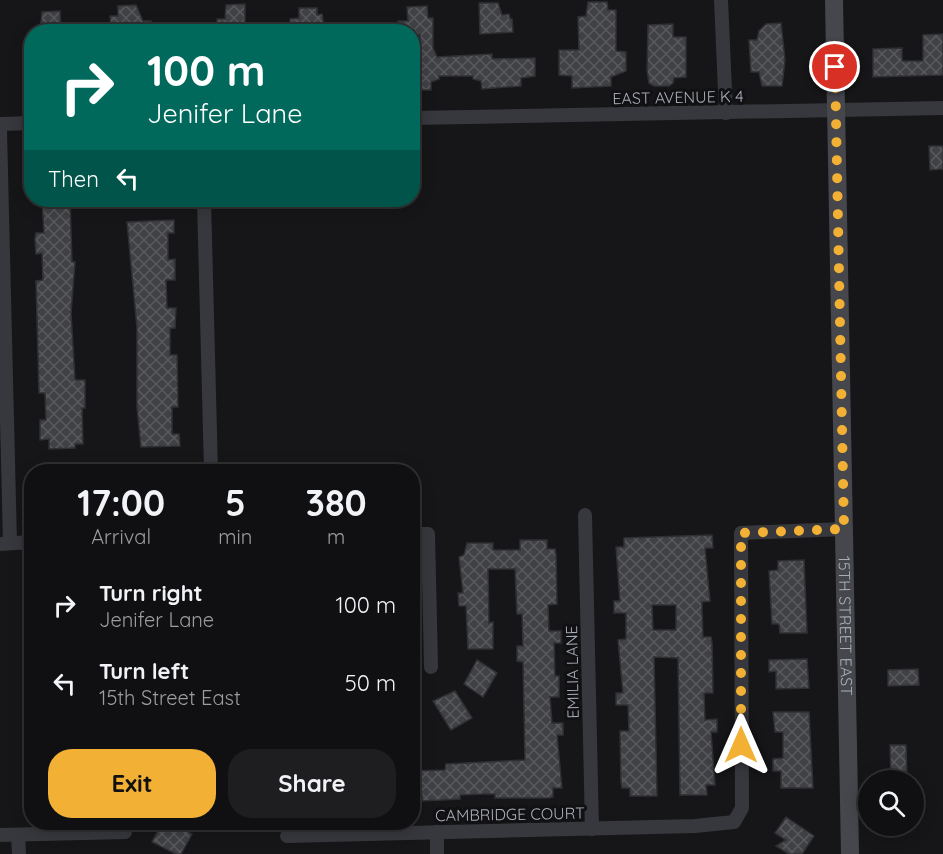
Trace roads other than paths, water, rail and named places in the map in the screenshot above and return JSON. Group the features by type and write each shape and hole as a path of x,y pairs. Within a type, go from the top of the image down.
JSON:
{"street":[{"path":"721,0 726,113"},
{"name":"15TH STREET EAST","path":"834,0 850,854"},
{"name":"EAST AVENUE K 4","path":"420,118 943,108"},
{"path":"0,124 24,123"},
{"path":"0,131 5,543 24,542"},
{"path":"204,207 210,464"},
{"name":"EMILIA LANE","path":"585,515 592,829"},
{"name":"CAMBRIDGE COURT","path":"286,836 695,826 734,822 742,808 741,533 844,529"},
{"path":"420,534 428,534 430,667"},
{"path":"0,835 85,830"},
{"path":"437,832 437,854"},
{"path":"18,835 19,854"}]}
